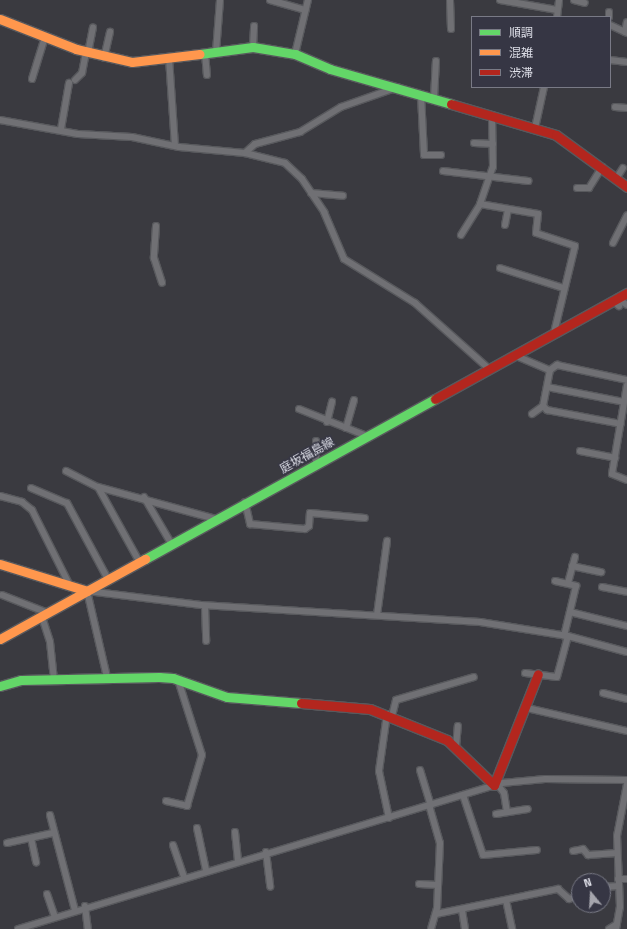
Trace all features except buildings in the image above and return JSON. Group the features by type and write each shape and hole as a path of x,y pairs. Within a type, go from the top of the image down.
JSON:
{"street":[{"path":"216,52 220,0"},
{"path":"270,0 306,10"},
{"path":"295,54 308,0"},
{"path":"450,0 451,29"},
{"path":"500,0 527,2 557,14 559,0"},
{"path":"574,0 585,3"},
{"path":"0,19 45,38 104,58 132,62 253,47 295,54 330,69 398,87 492,115 535,128 565,140 627,187"},
{"path":"611,26 626,33 627,22"},
{"path":"253,47 254,26"},
{"path":"75,80 82,73 93,27"},
{"path":"104,58 110,32"},
{"path":"32,80 45,38"},
{"path":"206,53 207,75"},
{"path":"169,58 175,146"},
{"path":"611,60 627,62"},
{"path":"434,98 436,61"},
{"path":"60,129 69,83"},
{"path":"245,153 255,144 300,132 341,107 398,87"},
{"path":"535,128 544,88"},
{"path":"421,95 424,155 441,155"},
{"path":"615,107 627,108"},
{"path":"461,235 480,204 491,174 493,144 492,115"},
{"path":"0,120 60,129 78,134 132,137 175,146 245,153 291,167 311,193 331,225 344,259 414,303 489,369"},
{"path":"474,143 493,144"},
{"path":"577,188 590,188 602,167"},
{"path":"616,179 623,168"},
{"path":"443,172 491,174 528,181"},
{"path":"311,193 344,196"},
{"path":"480,204 538,214 536,233 575,246 563,288 554,333"},
{"path":"505,225 508,210"},
{"path":"613,243 624,227 627,215"},
{"path":"156,226 154,258 162,283"},
{"path":"500,268 563,288"},
{"name":"庭坂福島線","path":"0,639 87,592 138,561 245,502 554,333 616,302 627,293"},
{"path":"616,302 627,305"},
{"path":"514,355 550,370"},
{"path":"532,414 542,406 550,370 557,365 627,380"},
{"path":"547,387 624,402"},
{"path":"627,390 612,474 627,480"},
{"path":"346,428 354,400"},
{"path":"327,422 332,402"},
{"path":"542,406 546,410 621,424"},
{"path":"299,409 327,422 367,436"},
{"path":"316,441 316,464"},
{"path":"580,451 615,458"},
{"path":"66,471 98,487 144,497 216,519"},
{"path":"98,487 138,561"},
{"path":"31,488 67,503 108,579"},
{"path":"0,496 22,502 32,510 70,586"},
{"path":"144,497 171,544"},
{"path":"245,502 250,524 305,529 310,526 310,513 365,518"},
{"path":"377,615 387,541"},
{"path":"568,584 575,557"},
{"path":"0,564 87,592 205,606 480,622 566,636 627,652"},
{"path":"572,566 601,572"},
{"path":"526,673 558,677 576,586 555,581"},
{"path":"602,587 627,592"},
{"path":"87,592 107,677"},
{"path":"2,595 45,615 50,642 54,680"},
{"path":"205,606 206,641"},
{"path":"570,612 627,626"},
{"path":"495,785 528,708 538,674"},
{"path":"0,686 20,680 107,677 178,680 227,697 335,706 389,715 440,736 456,747 504,793 507,812"},
{"path":"389,818 379,770 389,715 396,700 474,677"},
{"path":"166,801 187,806 202,755 178,680"},
{"path":"603,693 627,699"},
{"path":"528,708 627,731"},
{"path":"456,747 458,726"},
{"path":"420,770 440,843 436,914 431,929"},
{"path":"18,929 85,906 238,860 389,818 495,785 526,779 627,780"},
{"path":"609,929 616,926 619,883 617,853 627,784"},
{"path":"463,795 483,856 537,850"},
{"path":"496,814 528,809"},
{"path":"50,815 53,833 75,910"},
{"path":"197,828 206,870"},
{"path":"235,832 238,860"},
{"path":"7,843 53,833"},
{"path":"31,838 36,862"},
{"path":"173,845 184,877"},
{"path":"573,851 583,849 588,855 617,853"},
{"path":"266,852 270,887"},
{"path":"611,885 619,883 627,878"},
{"path":"419,884 438,885"},
{"path":"436,914 462,910 558,889 569,899 571,898"},
{"path":"47,894 55,917"},
{"path":"506,900 512,929"},
{"path":"85,906 88,929"},
{"path":"462,910 465,929"}],"traffic: fast":[{"path":"200,54 253,47 295,54 330,69 451,104"},
{"path":"145,559 435,399"},
{"path":"0,686 21,680 159,677 173,678 227,697 301,703"}],"traffic: slow":[{"path":"0,19 76,49 132,62 200,54"},
{"path":"0,639 145,559"},
{"path":"0,564 87,591"}],"traffic: jam":[{"path":"451,104 556,135 627,187"},
{"path":"435,399 627,293"},
{"path":"301,703 370,709 447,740 494,785 538,674"}]}
